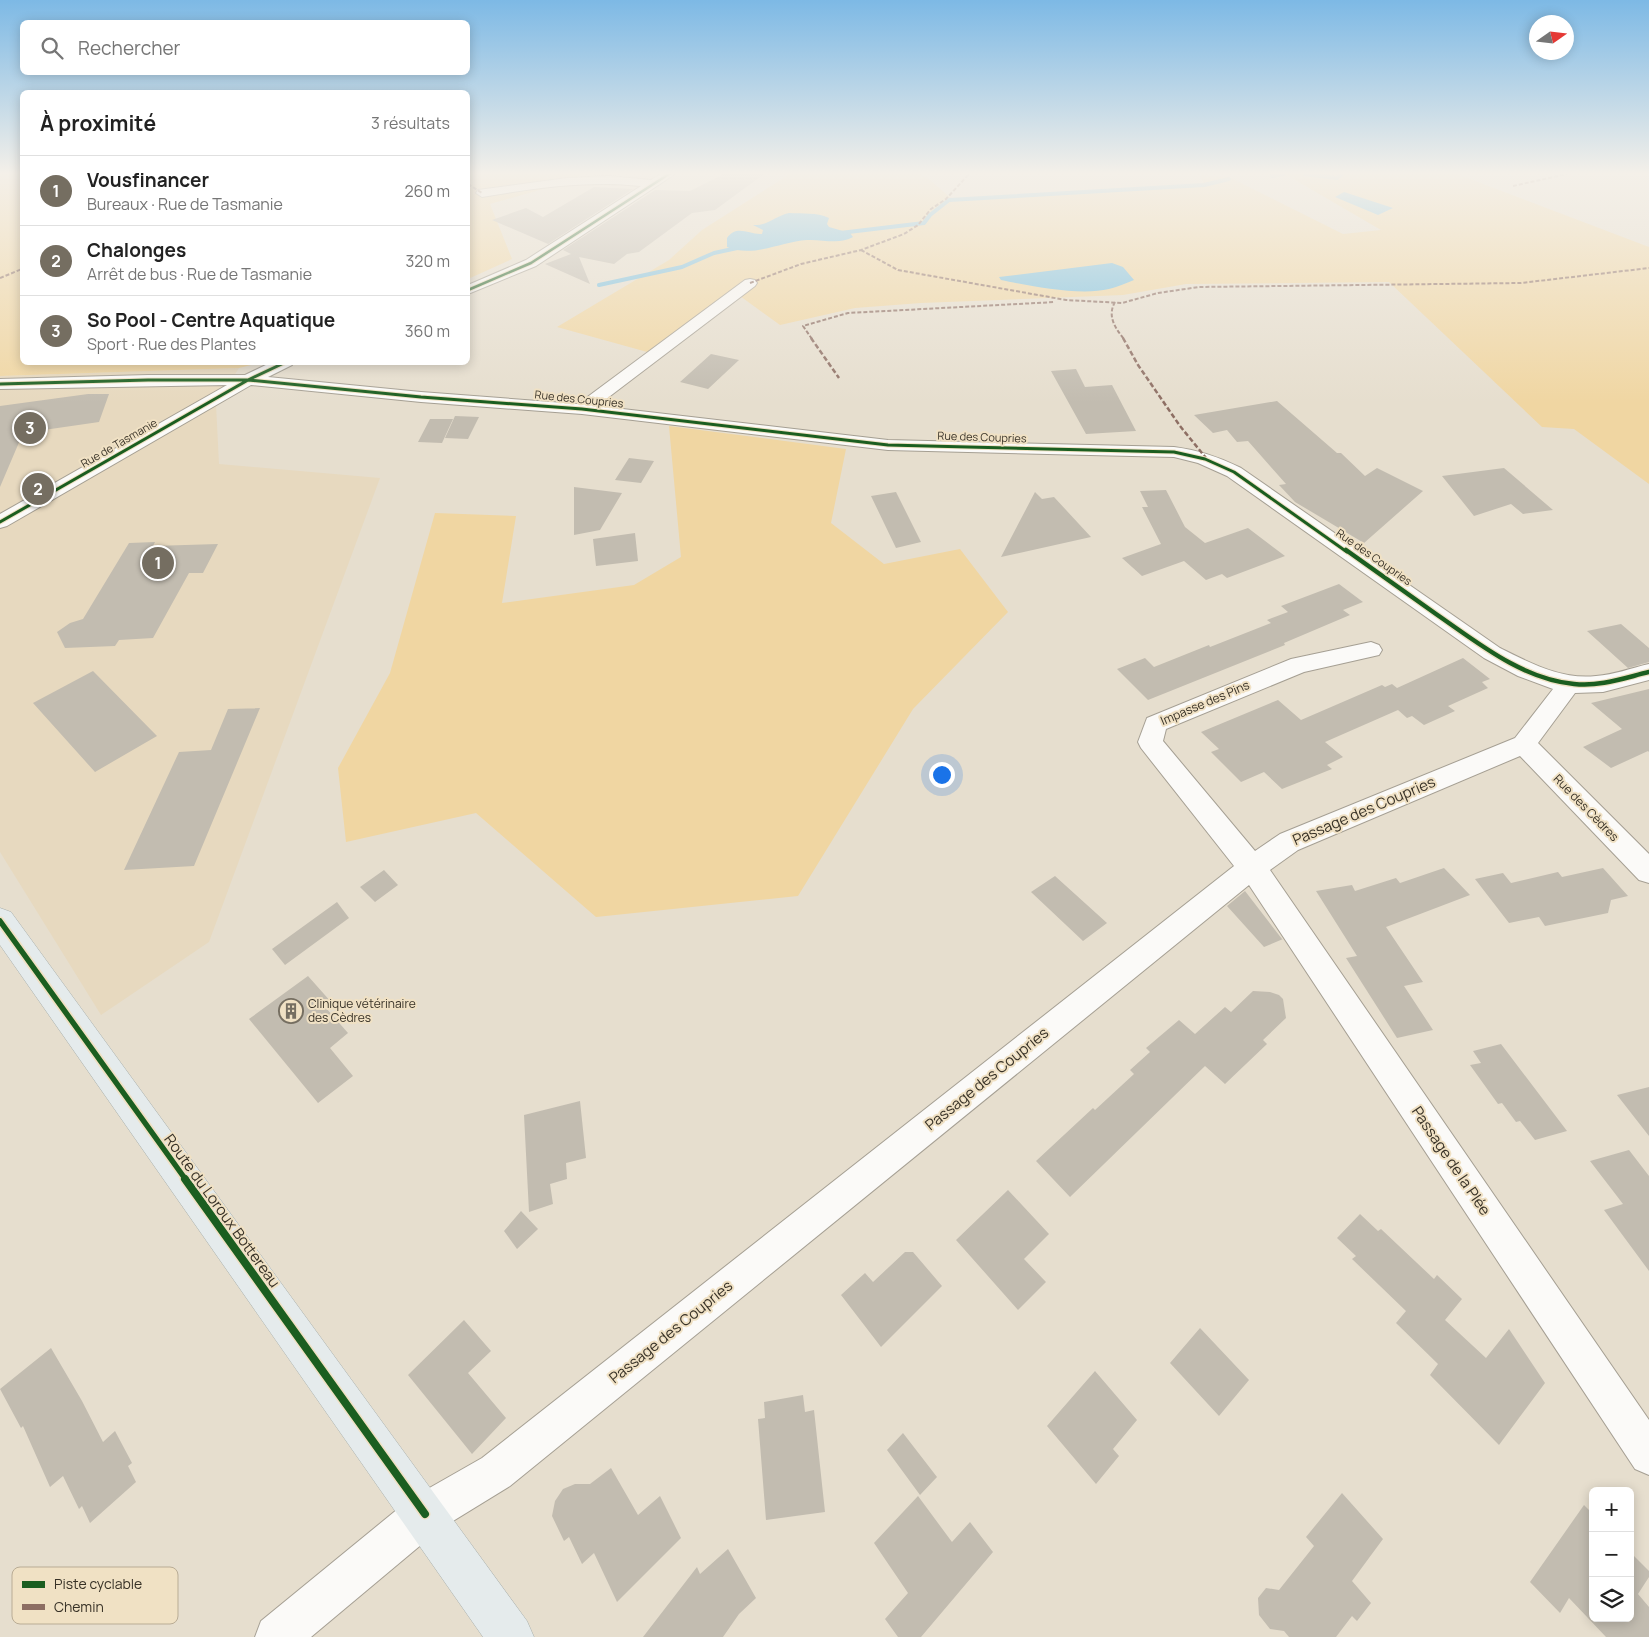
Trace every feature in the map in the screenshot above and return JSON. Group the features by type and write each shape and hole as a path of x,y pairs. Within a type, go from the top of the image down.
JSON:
{"main road":[{"name":"Route du Loroux Bottereau","path":"0,921 511,1637"}],"street":[{"path":"470,289 530,263 553,250"},
{"name":"Rue des Coupries","path":"582,409 750,283"},
{"name":"Rue de Tasmanie","path":"0,522 248,380 280,365"},
{"name":"Rue des Coupries","path":"0,384 148,380 248,380 421,397 582,409 888,445 1174,452 1206,459 1234,472 1492,653 1546,679 1589,686 1649,672"},
{"name":"Impasse des Pins","path":"1252,868 1150,742 1156,724 1299,665 1371,650"},
{"path":"1524,744 1565,690 1564,683"},
{"name":"Passage des Coupries","path":"277,1637 425,1514 496,1472 1252,868 1289,842 1524,744"},
{"name":"Rue des Cèdres","path":"1524,744 1649,872"},
{"name":"Passage de la Plée","path":"1252,868 1649,1454"}],"shaded area":[{"path":"0,250 20,250 20,365 251,365 239,368 0,376"},
{"path":"470,250 509,250 512,259 470,278"},
{"path":"680,250 1649,250 1649,484 1574,429 1542,427 1389,282 1186,284 1123,295 921,303 855,308 780,325 740,296 658,355 557,327 669,260"},
{"path":"239,368 216,404 219,464 380,478 209,942 101,1015 0,852 0,376"},
{"path":"669,426 846,449 831,523 884,564 960,549 1008,612 913,709 798,896 596,917 476,813 346,842 338,768 390,673 435,513 516,516 502,603 634,585 681,557"}],"water":[{"path":"1112,263 1123,267 1134,280 1109,289 1070,291 1026,285 1001,280 999,277"}],"building":[{"path":"564,250 641,250 627,254 614,264 579,257 590,284 545,264 571,254"},
{"path":"711,354 739,360 708,389 680,382"},
{"path":"1076,369 1085,387 1112,385 1136,431 1086,434 1051,371"},
{"path":"88,394 109,394 99,422 23,433 0,487 0,406"},
{"path":"1277,401 1337,453 1341,453 1365,476 1377,468 1423,491 1364,543 1295,502 1279,485 1286,484 1248,441 1237,442 1227,430 1213,433 1194,415"},
{"path":"455,416 479,417 468,439 445,438"},
{"path":"430,419 453,419 442,443 418,442"},
{"path":"629,458 654,461 641,483 615,480"},
{"path":"1504,468 1553,510 1523,514 1511,504 1474,516 1442,476"},
{"path":"574,487 622,493 600,530 574,535"},
{"path":"1166,490 1185,527 1205,543 1248,528 1285,556 1227,578 1222,574 1206,580 1184,561 1142,576 1122,558 1161,544 1142,507 1148,507 1140,491"},
{"path":"896,492 921,542 896,548 871,496"},
{"path":"1035,492 1042,499 1054,497 1091,537 1001,557"},
{"path":"635,533 638,561 596,566 593,539"},
{"path":"155,542 153,546 218,544 203,573 189,573 153,638 119,640 115,646 65,648 57,632 70,623 83,619 129,543"},
{"path":"1339,584 1363,602 1343,610 1350,615 1284,643 1285,645 1148,700 1117,669 1145,658 1154,667 1209,645 1210,647 1271,623 1267,620 1288,612 1281,606"},
{"path":"1621,624 1649,648 1649,662 1628,668 1587,631"},
{"path":"1463,658 1490,679 1482,682 1488,688 1448,706 1455,711 1424,725 1412,716 1407,718 1398,710 1325,742 1343,757 1327,765 1332,769 1282,789 1264,772 1241,782 1211,752 1219,749 1201,732 1278,700 1301,720 1382,685 1385,687 1392,684 1397,688"},
{"path":"93,671 157,736 95,772 33,703"},
{"path":"1649,689 1649,752 1611,768 1583,747 1622,729 1591,703"},
{"path":"260,708 194,866 124,870 179,752 211,750 228,709"},
{"path":"1444,868 1470,895 1386,927 1423,982 1404,986 1433,1030 1397,1038 1346,958 1357,956 1316,891 1352,885 1355,891 1396,878 1400,883"},
{"path":"1603,868 1628,896 1611,900 1608,913 1545,926 1539,917 1509,923 1475,879 1503,873 1511,883 1558,872 1562,877"},
{"path":"384,870 398,885 375,902 360,887"},
{"path":"1055,876 1107,923 1083,941 1031,892"},
{"path":"1245,891 1283,939 1264,947 1227,906"},
{"path":"337,902 349,918 285,965 272,949"},
{"path":"308,976 332,1003 326,1008 348,1033 330,1048 353,1076 318,1103 249,1019"},
{"path":"1253,991 1270,992 1279,995 1283,999 1286,1018 1263,1040 1267,1044 1225,1084 1205,1066 1070,1197 1036,1161 1093,1108 1095,1110 1134,1074 1130,1070 1150,1052 1146,1048 1179,1020 1195,1034 1225,1007 1231,1012"},
{"path":"1501,1044 1567,1131 1535,1140 1520,1121 1516,1122 1502,1103 1498,1104 1470,1065 1481,1063 1473,1051"},
{"path":"1649,1087 1649,1136 1617,1095"},
{"path":"580,1101 586,1158 566,1163 567,1179 550,1184 553,1204 529,1212 524,1115"},
{"path":"1629,1150 1649,1176 1649,1271 1604,1210 1623,1204 1590,1161"},
{"path":"1008,1190 1049,1234 1024,1259 1046,1282 1018,1310 956,1240"},
{"path":"521,1211 538,1229 517,1249 504,1231"},
{"path":"1360,1214 1378,1231 1381,1229 1434,1279 1437,1275 1462,1299 1445,1320 1486,1358 1509,1329 1545,1383 1499,1445 1430,1375 1438,1364 1396,1323 1406,1311 1352,1259 1356,1256 1337,1238"},
{"path":"905,1252 913,1252 942,1286 881,1347 841,1295 865,1273 873,1282"},
{"path":"464,1320 491,1351 468,1373 506,1418 472,1454 408,1375"},
{"path":"1200,1328 1249,1380 1219,1416 1170,1363"},
{"path":"51,1348 103,1442 115,1431 132,1463 128,1466 136,1482 90,1523 82,1506 79,1509 63,1476 50,1487 23,1426 21,1428 0,1389"},
{"path":"1095,1371 1137,1420 1113,1449 1119,1456 1096,1484 1047,1426"},
{"path":"803,1395 805,1412 814,1410 825,1512 766,1520 758,1419 765,1418 764,1402"},
{"path":"903,1433 937,1477 920,1495 887,1450"},
{"path":"611,1468 638,1515 660,1496 681,1538 617,1602 594,1553 582,1564 569,1537 564,1541 552,1516 555,1501 563,1489 575,1484 590,1484"},
{"path":"1342,1493 1383,1539 1352,1581 1371,1603 1357,1621 1352,1616 1336,1637 1289,1637 1284,1631 1270,1629 1259,1615 1258,1598 1266,1588 1279,1590 1314,1546 1306,1537"},
{"path":"918,1496 952,1542 970,1522 993,1552 921,1637 898,1637 885,1619 908,1593 874,1543"},
{"path":"1584,1505 1589,1510 1589,1619 1569,1598 1560,1613 1530,1582"},
{"path":"728,1549 756,1598 739,1614 723,1637 643,1637 697,1567 700,1574"},
{"path":"1634,1556 1649,1571 1649,1577 1638,1594 1649,1607 1649,1637 1606,1637 1592,1622 1634,1622"}],"waterway":[{"path":"599,285 682,267 714,253 726,250"}],"marked path":[{"path":"750,283 801,264 859,250"},
{"path":"862,250 898,270 1066,300 1122,303 1158,293 1199,287 1521,283 1649,268"},
{"path":"0,278 20,270"},
{"path":"839,378 803,326 848,313 1055,302"},
{"path":"1115,302 1111,309 1114,327 1127,342 1138,365 1180,426 1206,458"}],"cycle path":[{"path":"470,289 531,263 552,250"},
{"path":"0,522 248,380 280,365"},
{"path":"0,384 148,380 248,380 421,397 582,409 888,445 1182,453 1205,459 1234,472 1492,653 1526,670 1562,683 1575,685 1595,685 1649,672"},
{"path":"0,921 425,1514"}],"place":[{"name":"So Pool - Centre Aquatique","path":"30,428"},
{"name":"Chalonges","path":"38,489"},
{"name":"Vousfinancer","path":"158,563"},
{"name":"Clinique vétérinaire des Cèdres","path":"291,1011"}]}
